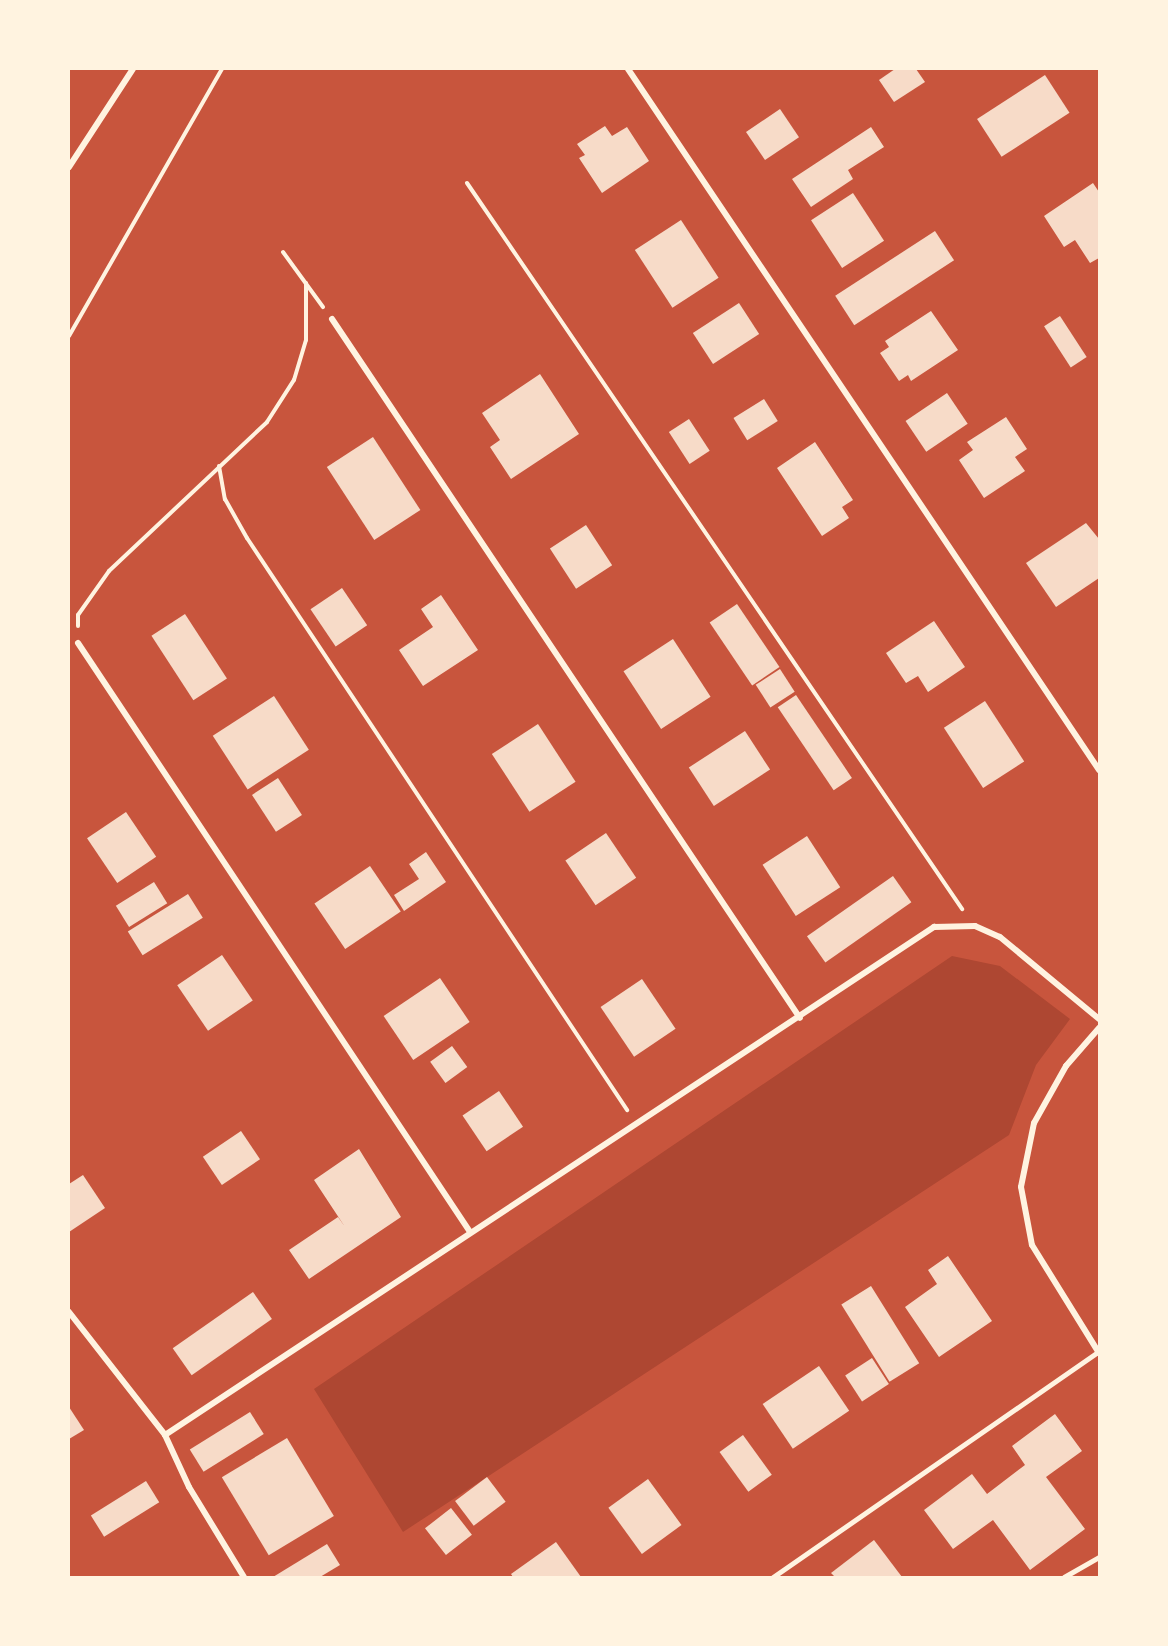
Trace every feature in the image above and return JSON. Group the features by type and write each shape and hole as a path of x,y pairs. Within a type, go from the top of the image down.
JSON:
{"street":[{"path":"69,167 133,69"},
{"path":"628,69 1099,770"},
{"path":"332,320 800,1018"},
{"path":"78,644 470,1232"},
{"path":"165,1435 470,1232 638,1126 934,927 975,926 999,937 1099,1019"},
{"path":"1099,1028 1066,1066 1034,1123 1021,1187 1032,1245 1099,1353"},
{"path":"69,1312 165,1435 189,1487 244,1577"}],"lane":[{"path":"773,1577 1099,1353"},
{"path":"1064,1577 1099,1557"}],"path":[{"path":"69,336 222,69"},
{"path":"467,183 975,926"},
{"path":"283,252 332,320"},
{"path":"78,644 78,615 109,571 267,422 294,380 306,340 306,283"},
{"path":"219,466 225,499 247,538 638,1126"}],"shaded area":[{"path":"952,956 1000,966 1070,1019 1036,1065 1009,1135 403,1532 314,1389"}],"building":[{"path":"895,69 916,69 925,82 894,102 879,80"},
{"path":"1045,75 1070,113 1002,157 977,119"},
{"path":"780,109 799,137 765,160 746,132"},
{"path":"605,126 612,136 627,127 649,161 602,193 579,158 585,155 577,144"},
{"path":"871,127 884,147 848,170 853,179 811,207 792,179"},
{"path":"1093,183 1099,192 1099,258 1090,263 1075,240 1064,247 1044,216"},
{"path":"853,193 884,241 842,268 811,220"},
{"path":"681,220 719,278 672,308 635,250"},
{"path":"935,231 954,260 854,325 835,296"},
{"path":"739,303 759,334 713,364 693,333"},
{"path":"931,311 958,350 911,381 908,375 899,381 880,353 889,347 885,341"},
{"path":"1060,316 1087,357 1071,367 1044,326"},
{"path":"540,374 579,434 511,479 490,447 500,440 482,413"},
{"path":"947,393 968,424 926,452 906,421"},
{"path":"764,399 778,421 747,440 733,418"},
{"path":"1006,417 1027,449 1015,457 1025,471 984,498 959,460 973,450 967,442"},
{"path":"689,419 710,451 690,464 669,432"},
{"path":"373,437 420,510 374,540 327,467"},
{"path":"815,442 853,500 842,507 849,518 822,536 777,468"},
{"path":"1086,523 1099,539 1099,578 1056,607 1026,563"},
{"path":"586,525 612,565 576,589 550,548"},
{"path":"342,588 367,625 336,647 310,609"},
{"path":"441,595 478,650 423,686 399,650 433,627 421,609"},
{"path":"737,604 779,667 752,685 710,622"},
{"path":"185,614 227,679 193,700 151,636"},
{"path":"934,621 965,667 928,692 918,676 906,683 886,653"},
{"path":"673,639 711,697 661,729 624,671"},
{"path":"780,669 795,692 770,707 756,685"},
{"path":"796,695 852,778 834,790 778,707"},
{"path":"274,696 309,750 248,789 213,736"},
{"path":"985,701 1024,761 983,788 944,728"},
{"path":"538,724 576,782 529,812 492,754"},
{"path":"745,731 770,770 714,806 689,767"},
{"path":"278,778 302,815 276,832 252,795"},
{"path":"126,812 156,857 117,883 87,838"},
{"path":"606,833 636,878 596,905 565,860"},
{"path":"807,836 840,887 796,916 763,865"},
{"path":"426,852 446,882 404,911 394,895 419,879 409,864"},
{"path":"370,866 401,912 345,949 314,903"},
{"path":"893,876 911,902 825,962 807,936"},
{"path":"154,882 167,903 129,927 116,906"},
{"path":"188,894 203,918 143,955 128,932"},
{"path":"222,955 253,1001 208,1031 177,985"},
{"path":"440,978 470,1022 413,1060 384,1016"},
{"path":"642,979 676,1029 634,1057 601,1007"},
{"path":"452,1046 467,1067 445,1083 430,1062"},
{"path":"499,1091 523,1127 487,1151 463,1116"},
{"path":"241,1131 260,1159 222,1185 203,1157"},
{"path":"359,1149 401,1217 309,1279 289,1250 338,1217 345,1227 314,1180"},
{"path":"83,1175 105,1208 69,1232 69,1184"},
{"path":"948,1256 992,1321 939,1357 905,1307 937,1284 928,1270"},
{"path":"871,1286 919,1363 890,1382 841,1305"},
{"path":"253,1292 272,1319 192,1375 173,1348"},
{"path":"872,1358 889,1384 862,1401 845,1375"},
{"path":"819,1366 849,1411 793,1449 763,1404"},
{"path":"69,1407 84,1430 69,1439"},
{"path":"250,1412 264,1434 204,1472 190,1450"},
{"path":"1055,1414 1082,1451 1046,1477 1085,1529 1030,1570 993,1520 953,1549 924,1510 972,1474 987,1494 1025,1465 1012,1446"},
{"path":"743,1435 772,1475 748,1492 720,1452"},
{"path":"287,1438 334,1516 269,1555 222,1477"},
{"path":"487,1477 506,1502 474,1526 455,1501"},
{"path":"648,1479 682,1525 642,1554 608,1508"},
{"path":"146,1481 159,1502 104,1537 91,1515"},
{"path":"451,1508 472,1535 446,1555 425,1528"},
{"path":"874,1540 902,1577 835,1577 831,1573"},
{"path":"556,1542 581,1577 513,1577 511,1574"},
{"path":"327,1544 340,1565 320,1577 273,1577"}]}
